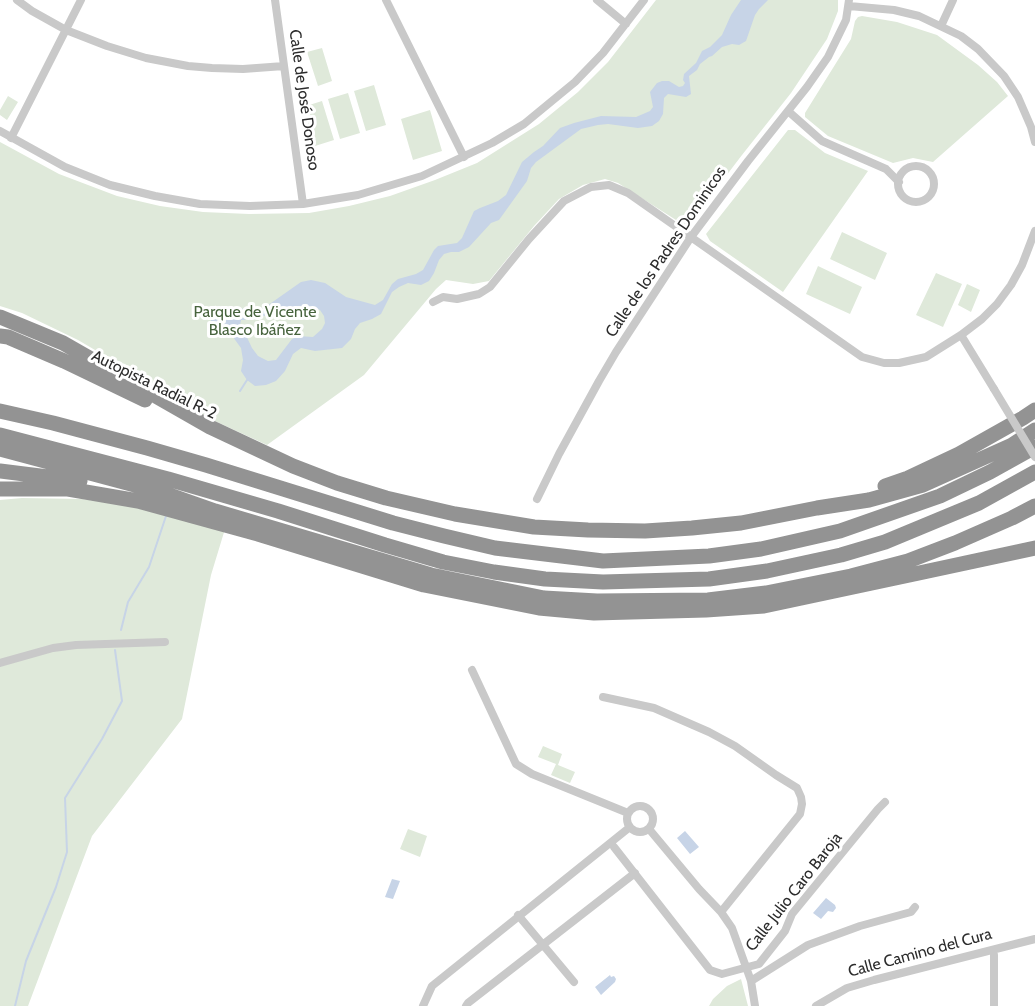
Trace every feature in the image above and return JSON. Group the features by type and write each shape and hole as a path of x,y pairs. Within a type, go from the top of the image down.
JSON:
{"highway":[{"path":"0,317 63,343 210,427 293,466 386,498 455,514 534,527 657,530 741,522 868,500 923,485 1012,445 1035,430"},
{"name":"Autopista Radial R-2","path":"0,336 64,361 254,454 293,466"},
{"path":"0,402 39,413 54,423"},
{"path":"817,508 908,478 958,454 1035,410"},
{"path":"0,411 54,423 206,465 393,523 444,536 495,548 603,561 710,556 761,549 840,531 940,496 1035,447"},
{"path":"0,437 168,479 443,562 545,579 603,582 709,579 767,571 841,555 885,542 979,503 1035,472"},
{"path":"0,449 161,492 215,511 431,575 544,598 597,601 708,600 766,593 851,576 908,561 955,543 1035,506"},
{"path":"0,471 80,481 215,511"},
{"path":"979,503 991,504 1035,483"},
{"path":"0,489 68,489 138,501 258,534 424,585 539,608 594,613 764,606 1035,548"}],"street":[{"path":"17,0 66,30 146,58 212,68 243,69 284,66"},
{"path":"11,138 81,0"},
{"name":"Calle de José Donoso","path":"275,0 303,204"},
{"path":"386,0 464,158"},
{"path":"597,0 626,24"},
{"path":"0,131 65,167 110,185 154,196 225,206 285,206 358,195 422,176 464,158 516,128 549,104 582,75 603,53 644,0"},
{"path":"941,26 953,0"},
{"path":"849,3 919,16 961,36 978,49 1004,76 1018,97 1035,142"},
{"name":"Calle de los Padres Dominicos","path":"537,499 579,416 610,362 691,237 828,57 846,20 849,3"},
{"path":"788,111 822,141 886,169 906,170"},
{"path":"914,166 928,170 934,183 929,197 915,202 902,195 899,182 900,176 914,166"},
{"path":"886,169 899,182"},
{"path":"433,302 443,297 457,298 479,294 490,287 564,201 591,188 609,185 628,193 862,357 884,363 899,363 926,357 982,319 1011,285 1022,265 1035,231"},
{"path":"961,334 1035,457"},
{"path":"0,663 53,648 76,645 165,642"},
{"path":"472,670 516,764 532,774 628,813"},
{"path":"603,697 654,708 710,732 797,788 802,804 800,814 721,912"},
{"name":"Calle Julio Caro Baroja","path":"614,846 710,970 722,974 759,964 785,931 792,914 885,802"},
{"path":"637,806 643,806 648,808 654,819 649,829 644,832 634,831 627,820 628,813 637,806"},
{"path":"423,1006 432,986 630,827"},
{"name":"Calle Julio Caro Baroja","path":"649,829 721,912 732,928 751,981 756,1006"},
{"path":"466,1006 635,873"},
{"name":"Calle Julio Caro Baroja","path":"751,981 808,945 860,926 911,912 915,907"},
{"path":"518,915 574,982"},
{"name":"Calle Camino del Cura","path":"816,1006 847,988 1035,939"},
{"path":"994,955 994,1006"}],"green space":[{"name":"Parque de Vicente Blasco Ibáñez","path":"656,0 838,0 838,11 827,39 791,93 687,227 618,183 605,179 583,185 559,199 489,281 473,284 446,280 364,375 267,445 204,416 78,340 22,313 0,306 0,142 59,174 117,196 160,206 203,212 249,214 309,213 349,206 390,196 477,163 539,124 578,92 608,62"},
{"path":"862,16 897,22 937,35 978,65 997,82 1008,96 933,162 913,158 893,163 828,136 805,117 805,113 851,39 855,21"},
{"path":"322,48 332,81 318,86 307,52"},
{"path":"374,85 386,125 366,131 354,91"},
{"path":"348,93 360,133 340,139 328,99"},
{"path":"8,96 18,102 7,120 0,115 0,110"},
{"path":"322,101 334,140 315,146 303,107"},
{"path":"430,110 442,151 413,160 401,119"},
{"path":"788,130 795,130 825,153 868,171 783,292 710,241 706,234"},
{"path":"842,232 887,253 875,280 830,259"},
{"path":"818,266 862,287 850,314 806,294"},
{"path":"936,273 962,284 943,327 916,315"},
{"path":"967,284 980,290 971,312 958,305"},
{"path":"82,499 151,508 225,529 211,575 182,719 92,836 28,1006 0,1006 0,500"},
{"path":"543,746 562,754 558,765 575,772 570,783 551,775 556,764 538,757"},
{"path":"408,829 427,836 420,857 400,849"},
{"path":"741,979 748,1006 709,1006 727,986"}],"water":[{"path":"741,0 768,0 755,15 746,41 739,45 732,44 722,47 689,76 691,94 686,97 668,94 664,98 663,114 659,121 652,126 638,128 608,124 581,129 536,162 531,168 527,181 499,220 491,223 469,247 459,252 444,254 429,281 421,285 408,283 392,292 381,314 360,323 351,339 342,348 315,351 301,348 293,354 285,371 276,381 255,386 247,380 241,371 243,360 241,348 233,337 213,326 209,315 210,310 264,308 301,282 311,280 325,283 346,297 375,305 383,300 392,284 398,279 423,270 438,246 457,243 462,238 474,211 506,195 522,162 543,146 560,128 601,116 636,117 650,111 653,107 650,92 657,83 669,81 679,87 683,86 684,74 696,63 702,51 710,47 722,35","holes":["299,306 320,310 324,316 325,323 322,329 313,337 298,336 292,339 276,360 268,361 258,356 240,325 241,320 253,319"]},
{"path":"685,831 699,847 690,854 677,838"},
{"path":"392,879 400,881 393,899 385,897"},
{"path":"826,898 836,908 833,912 828,911 821,919 813,913"},
{"path":"610,975 614,976 615,982 601,995 595,987"}],"waterway":[{"path":"240,391 249,379"},
{"path":"121,630 128,602 149,567 166,516"},
{"path":"15,1006 26,961 56,887 67,852 65,798 102,739 122,701 115,650"}]}
